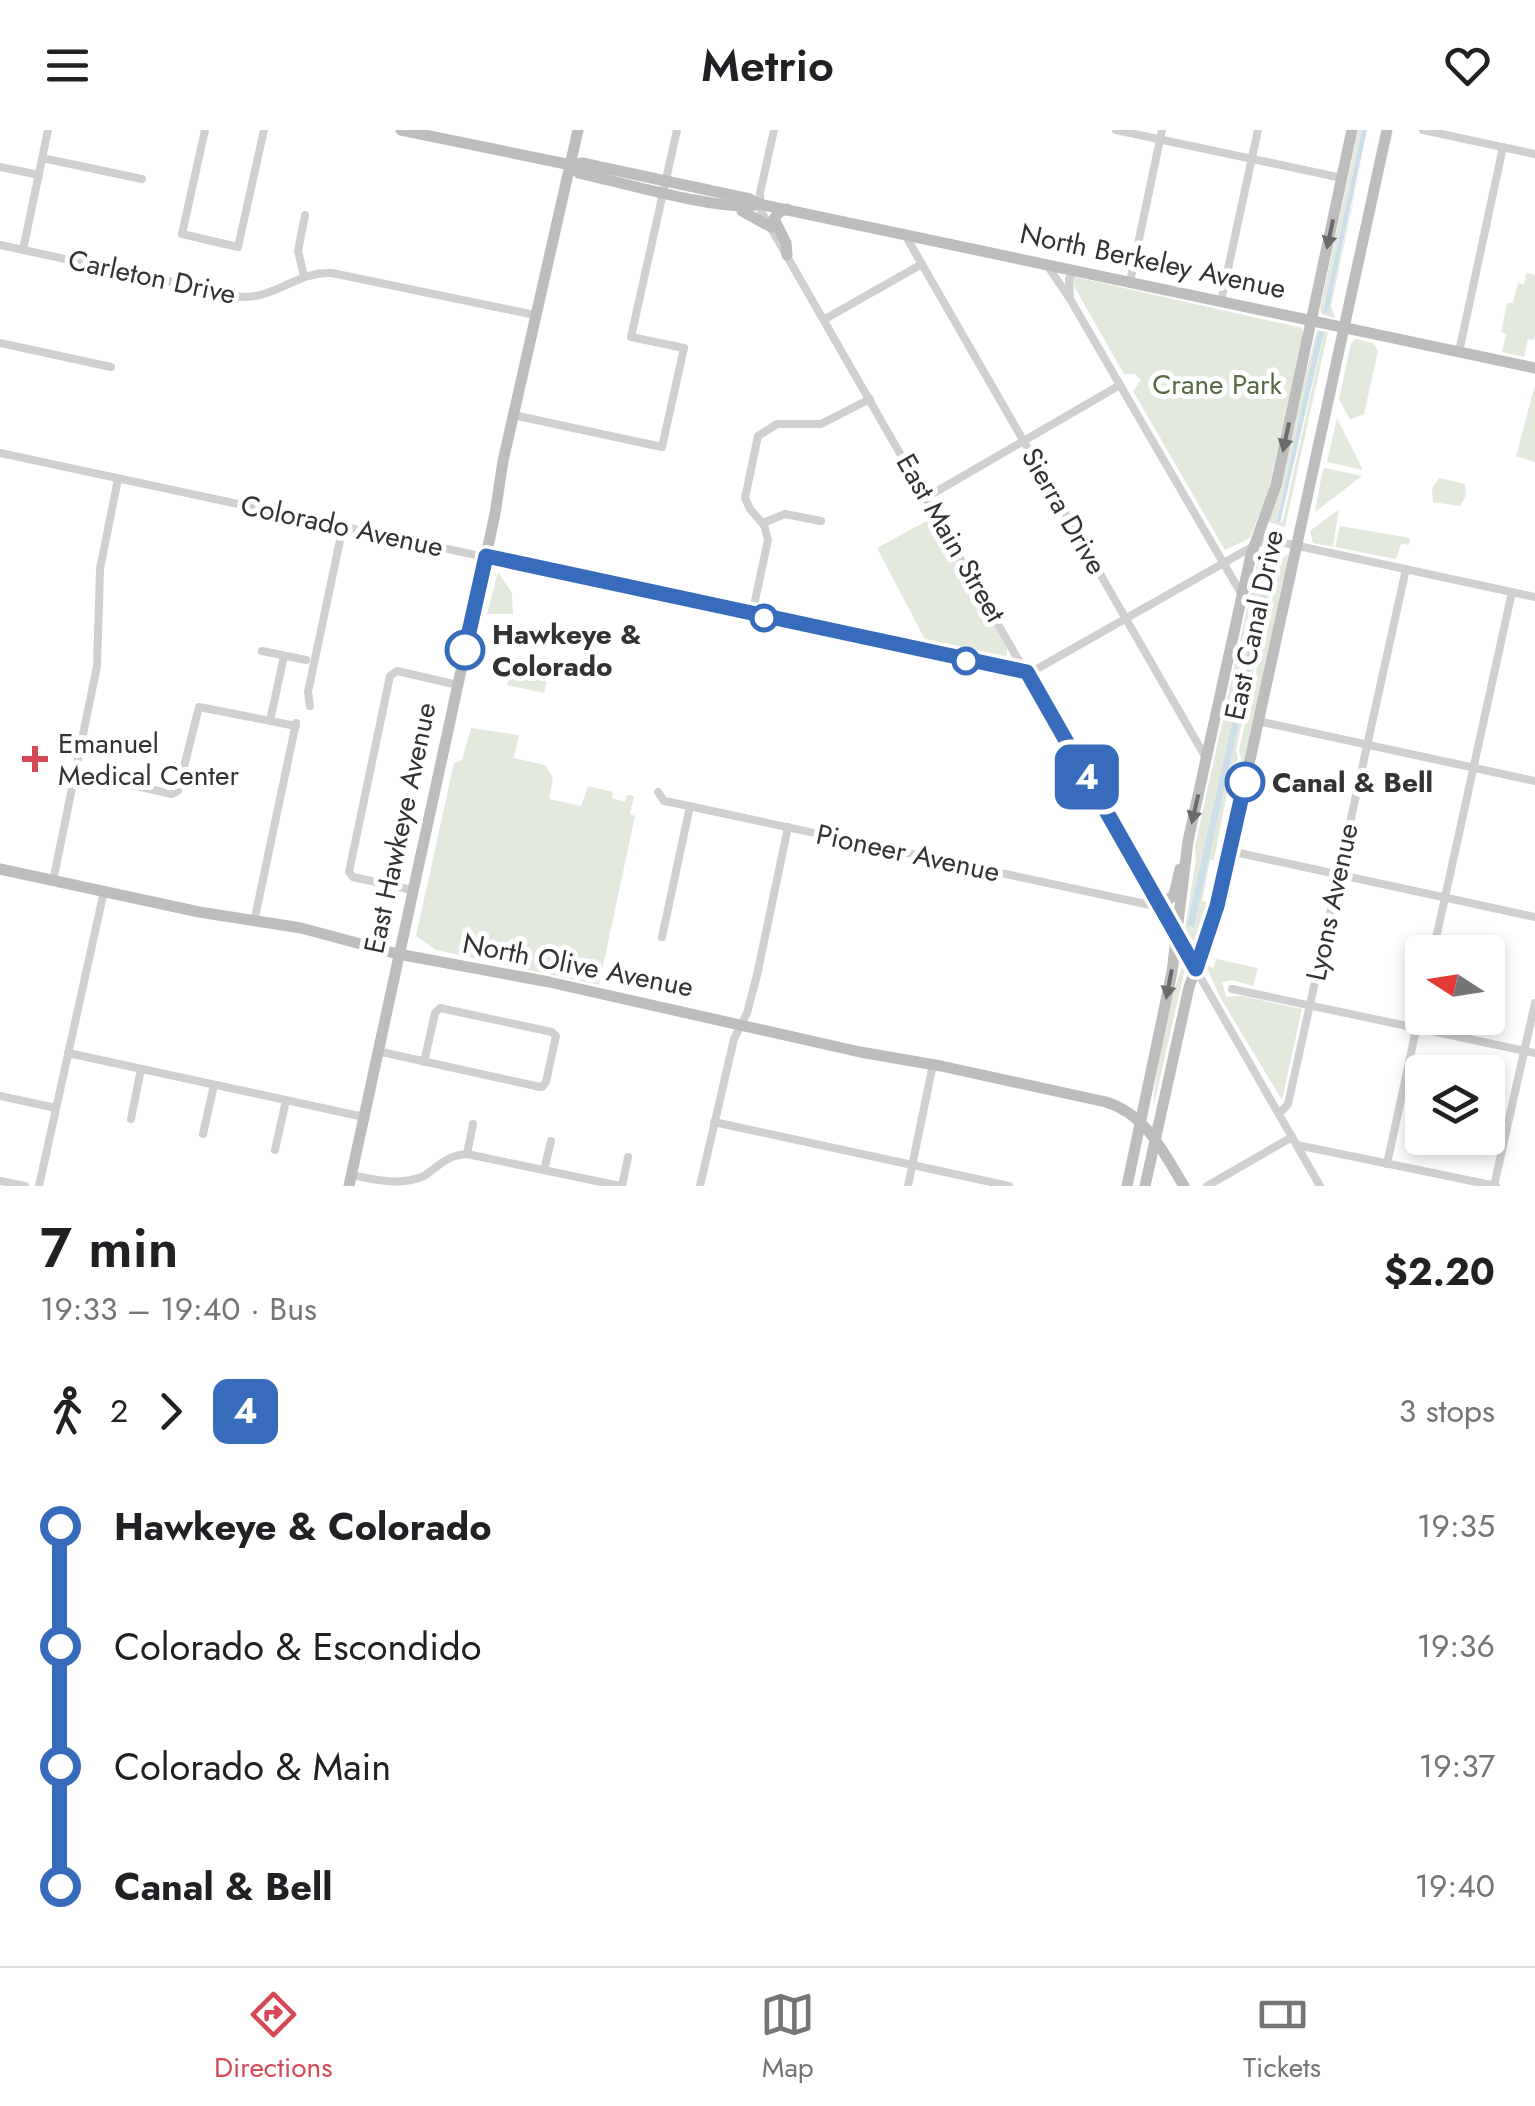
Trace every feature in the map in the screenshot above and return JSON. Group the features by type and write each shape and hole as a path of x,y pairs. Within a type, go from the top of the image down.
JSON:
{"street":[{"path":"23,250 48,130"},
{"path":"205,130 182,234 238,246 264,130"},
{"name":"North Berkeley Avenue","path":"401,130 571,166 582,163 719,204 748,208 759,204"},
{"name":"East Hawkeye Avenue","path":"350,1181 578,130"},
{"path":"514,414 662,447 684,348 631,337 676,130"},
{"path":"759,204 774,130"},
{"path":"1116,130 1162,135 1342,178"},
{"path":"1221,301 1258,130"},
{"name":"East Canal Drive","path":"1128,1186 1178,933 1188,841 1242,596 1274,492 1352,130"},
{"name":"East Canal Drive","path":"1145,1186 1196,969 1230,850 1388,130"},
{"path":"1423,130 1535,154"},
{"path":"1130,282 1162,135"},
{"path":"1459,352 1502,147"},
{"path":"42,158 142,179"},
{"path":"0,167 39,176"},
{"name":"North Berkeley Avenue","path":"664,186 750,198 759,204 1535,368"},
{"path":"719,204 750,214 771,227"},
{"name":"East Main Street","path":"759,204 1320,1186"},
{"path":"788,254 774,219 790,208"},
{"path":"304,276 298,251 306,216"},
{"name":"Sierra Drive","path":"904,233 1206,759"},
{"path":"825,318 922,264 926,249 936,240"},
{"name":"Carleton Drive","path":"0,246 242,297 266,294 321,272 535,315"},
{"path":"1041,262 1070,299 1242,596"},
{"path":"1070,299 1069,278 1075,270"},
{"path":"1,346 111,367"},
{"path":"927,497 1120,385"},
{"path":"752,615 767,546 763,522 750,509 745,494 760,433 777,424 818,425 870,399"},
{"name":"Colorado Avenue","path":"0,453 1027,672"},
{"path":"53,880 98,660 101,562 118,478"},
{"path":"763,522 781,514 821,521"},
{"path":"310,706 308,692 344,526"},
{"path":"1027,672 1268,539 1535,597"},
{"name":"Lyons Avenue","path":"1278,1114 1288,1106 1406,569"},
{"path":"1438,935 1512,592"},
{"path":"1000,668 1011,658 1010,643"},
{"path":"262,651 306,660"},
{"path":"270,721 284,656"},
{"path":"412,890 353,877 348,872 390,676 397,671 458,684"},
{"path":"127,784 175,794 199,707 296,724 254,922"},
{"path":"1258,721 1535,780"},
{"name":"Pioneer Avenue","path":"658,792 664,800 690,806 1162,905"},
{"path":"662,937 690,806"},
{"path":"700,1186 714,1122 757,975 788,827"},
{"path":"1162,905 1174,894 1188,841"},
{"path":"1230,850 1535,916"},
{"name":"North Olive Avenue","path":"0,868 104,892 314,931 351,944 549,982 1106,1102 1129,1110 1141,1122"},
{"path":"39,1186 104,892"},
{"path":"1232,989 1405,1024"},
{"path":"1208,1186 1295,1141 1492,1186 1535,1002"},
{"path":"378,1052 424,1062 544,1086 555,1034 438,1008 424,1062"},
{"path":"1387,1164 1415,1035"},
{"path":"1454,1035 1535,1052"},
{"path":"68,1053 364,1117"},
{"path":"908,1186 934,1064"},
{"path":"131,1119 141,1069"},
{"path":"203,1134 214,1085"},
{"path":"0,1096 56,1108"},
{"path":"275,1150 286,1100"},
{"path":"714,1122 1009,1186"},
{"path":"1141,1122 1184,1186"},
{"path":"467,1154 473,1124"},
{"path":"544,1170 550,1141"},
{"path":"350,1181 404,1184 426,1175 451,1156 467,1154 621,1186 628,1158"},
{"path":"1447,1176 1453,1186"},
{"path":"0,1181 25,1186"}],"green space":[{"path":"1358,130 1362,130 1323,311 1328,312 1369,130 1331,306 1335,318 1322,315 1320,309"},
{"path":"1526,273 1535,275 1535,335 1534,340 1528,339 1524,357 1502,352 1506,334 1501,332 1507,303 1513,303 1518,283 1524,284"},
{"name":"Crane Park","path":"1075,277 1302,328 1269,489 1250,538 1225,550 1133,391 1141,380 1135,374 1124,374 1071,281"},
{"path":"1317,330 1328,332 1285,527 1268,522","holes":["1318,332 1324,333 1283,521 1279,523"]},
{"path":"1356,339 1373,343 1378,351 1364,414 1350,420 1339,399 1351,343"},
{"path":"1535,385 1535,462 1516,456"},
{"path":"1337,418 1363,470 1327,462"},
{"path":"1325,468 1362,476 1315,512 1322,473"},
{"path":"1439,478 1465,484 1466,496 1460,506 1433,502 1432,489"},
{"path":"1339,509 1333,547 1313,543 1310,531"},
{"path":"932,518 1007,648 1002,661 929,647 877,548"},
{"path":"1340,526 1410,538 1409,545 1401,544 1396,559 1335,547"},
{"path":"1271,546 1274,547 1285,551 1278,557 1236,750 1238,759 1232,767 1202,901 1210,903 1216,884 1217,887 1193,943 1185,929 1195,846 1259,554","holes":["1271,549 1277,550 1194,926 1189,923"]},
{"path":"1287,554 1242,771 1236,770 1281,559"},
{"path":"498,572 512,593 513,614 487,614"},
{"path":"513,658 529,672 550,666 544,693 507,685"},
{"path":"471,728 519,735 514,758 545,765 553,778 549,799 581,806 588,786 613,792 612,798 625,802 627,795 634,796 630,814 635,816 599,985 436,950 416,936 454,763 462,760"},
{"path":"1216,959 1258,968 1253,986 1232,980 1222,982 1226,997 1241,996 1302,1009 1282,1100 1220,997 1205,964 1214,968"},
{"path":"1183,966 1185,969 1154,1105 1164,1035"}],"shaded area":[{"path":"1362,130 1367,130 1328,313 1323,312"},
{"path":"1318,331 1324,332 1280,523 1277,521"},
{"path":"1274,547 1277,550 1194,927 1187,925"}],"bus line":[{"name":"4","path":"465,650 486,556 1027,672 1196,969 1217,906 1245,782"}],"place":[{"name":"Hawkeye & Colorado","path":"465,650"},
{"name":"Emanuel Medical Center","path":"35,759"},
{"name":"Canal & Bell","path":"1245,782"}]}
